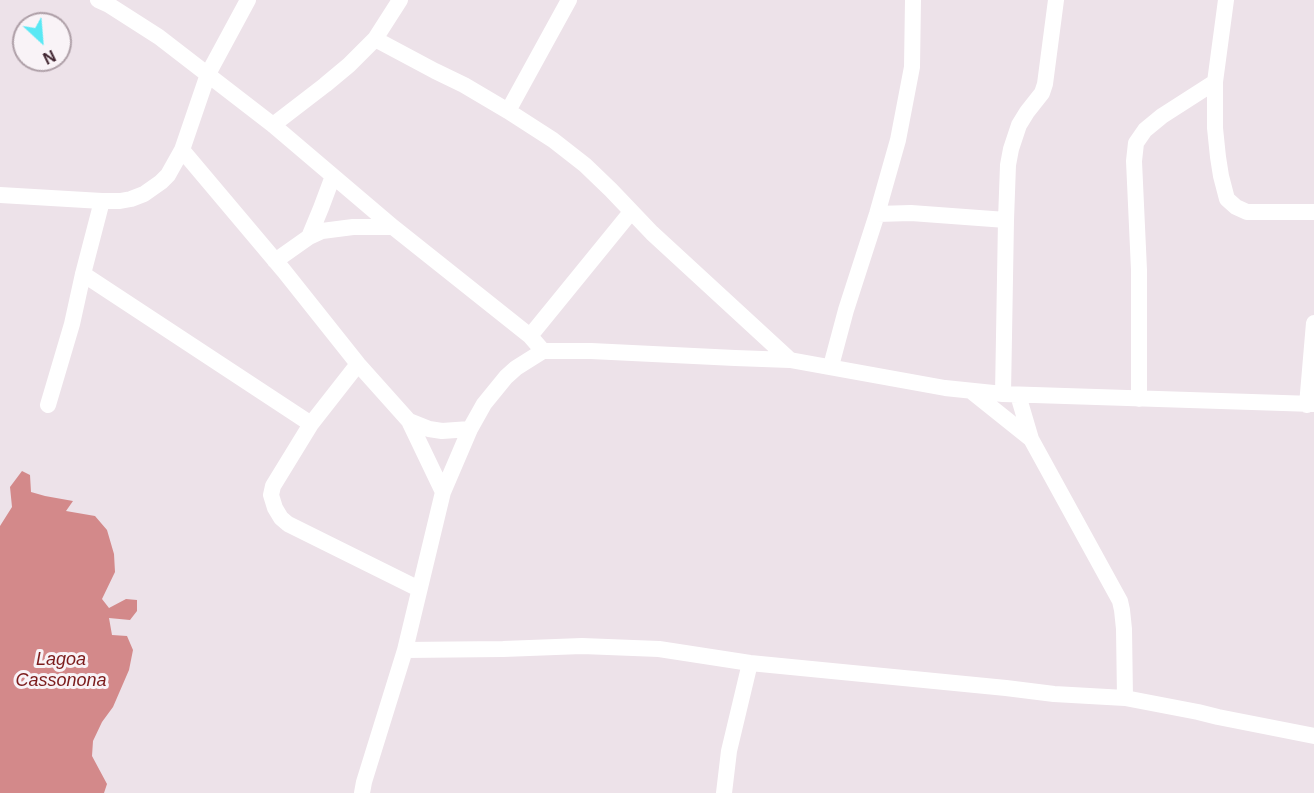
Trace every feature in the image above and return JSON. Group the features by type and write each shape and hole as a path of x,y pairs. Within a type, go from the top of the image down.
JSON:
{"street":[{"path":"0,195 102,201 131,199 161,182 168,175 182,150 208,74 249,0"},
{"path":"273,125 349,65 375,39 400,0"},
{"path":"508,111 569,0"},
{"path":"831,366 846,310 878,214 898,140 912,67 913,0"},
{"path":"1056,0 1045,84 1042,93 1026,112 1019,125 1008,165 1006,220 1010,395 1031,439 1120,602 1124,629 1125,698"},
{"path":"1226,0 1215,82 1215,128 1221,176 1227,199 1236,207 1247,212 1314,212"},
{"path":"105,2 159,37 273,125 393,227 530,336 543,351"},
{"path":"375,39 464,85 508,111 570,153 611,190 652,233 790,360"},
{"path":"1139,399 1139,270 1134,161 1136,143 1145,130 1162,116 1215,82"},
{"path":"182,150 358,364 409,421 443,492"},
{"path":"309,237 333,176"},
{"path":"48,405 72,324 102,201"},
{"path":"530,336 631,212"},
{"path":"878,214 918,213 1006,220"},
{"path":"275,261 309,237 322,231 337,228 393,227"},
{"path":"83,274 310,424"},
{"path":"362,793 405,650 443,492 484,404 516,368 543,351 790,360 971,391 1010,395 1311,404 1314,322"},
{"path":"358,364 310,424 273,486 271,495 275,508 288,524 419,589"},
{"path":"971,391 1031,439"},
{"path":"409,421 429,429 442,431 471,429"},
{"path":"405,650 582,646 660,650 750,663 1054,694 1125,698 1314,736"},
{"path":"724,793 729,751 750,663"}],"water":[{"name":"Lagoa Cassonona","path":"22,471 30,475 31,492 73,501 66,511 95,516 107,530 114,554 115,572 102,599 109,608 126,599 137,600 137,611 130,620 109,618 112,635 127,636 133,650 129,670 113,707 102,722 93,741 92,756 107,784 104,793 0,793 0,526 12,507 10,487"}]}
